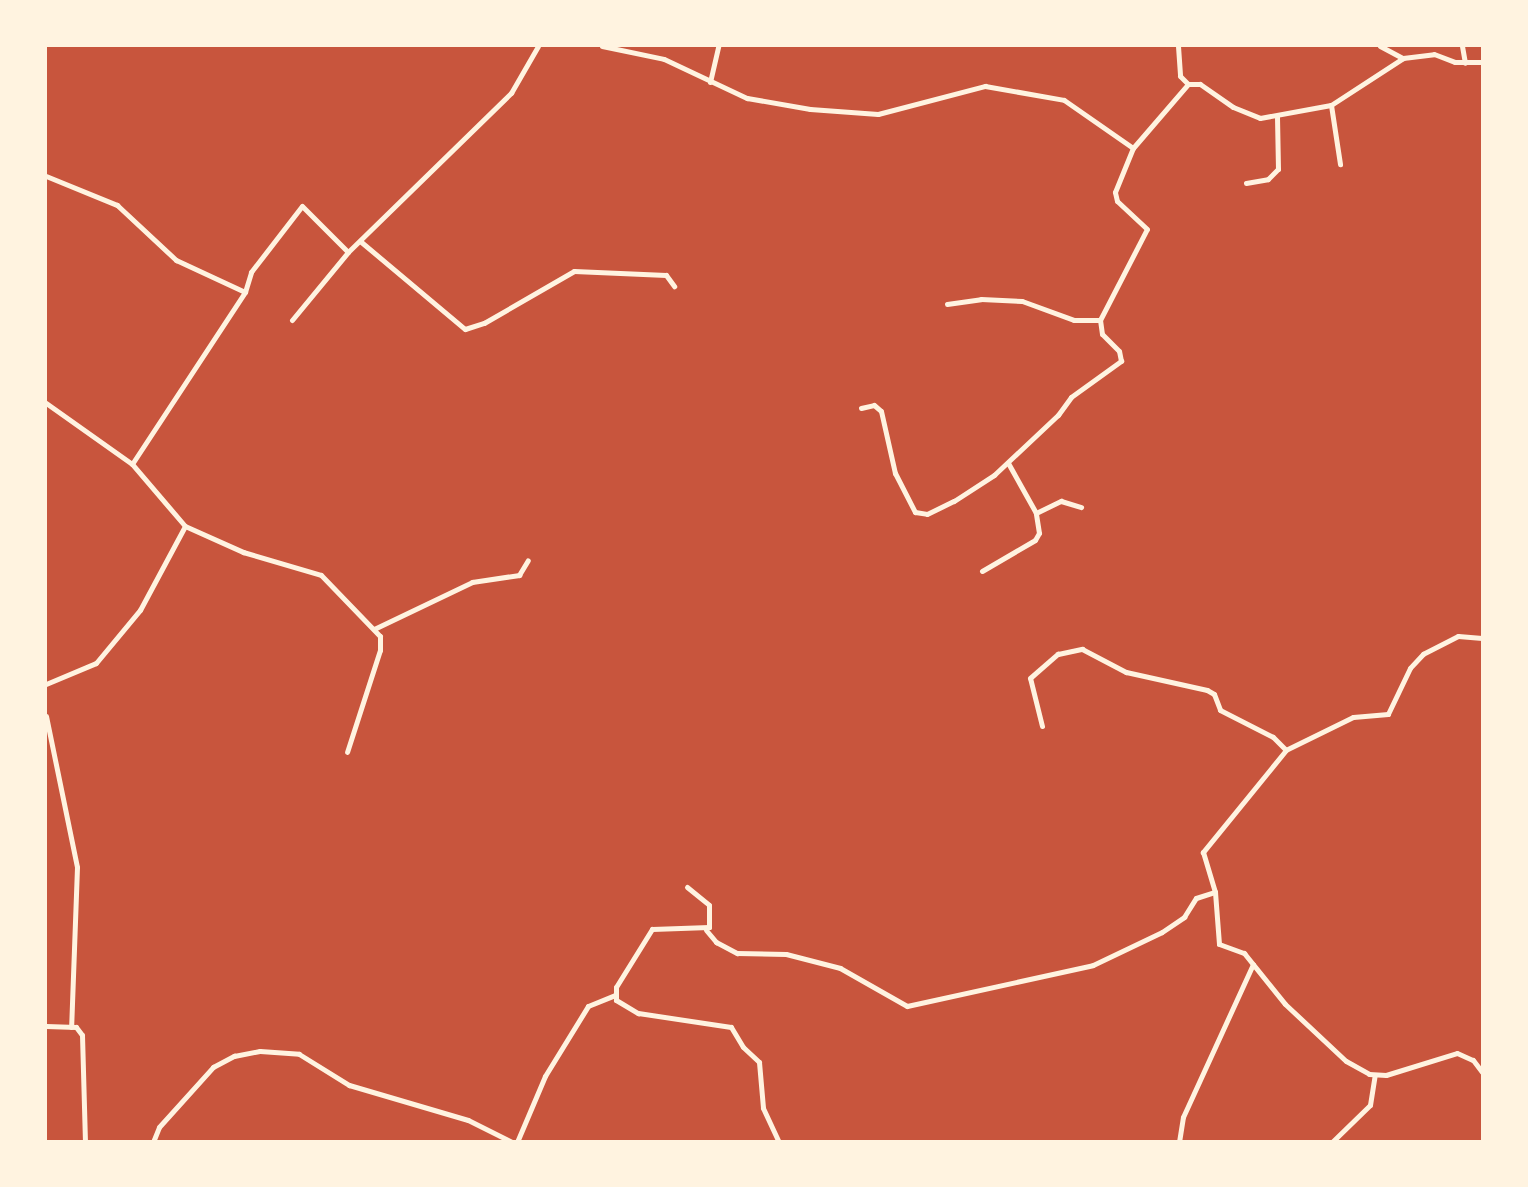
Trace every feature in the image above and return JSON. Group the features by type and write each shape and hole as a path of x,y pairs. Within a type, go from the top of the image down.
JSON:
{"street":[{"path":"292,320 348,252 511,93 538,46"},
{"path":"602,46 664,59 710,82 761,102 878,114 985,86 1074,104 1133,148"},
{"path":"710,82 718,46"},
{"path":"1178,46 1180,76 1188,84 1200,84 1245,113 1260,118 1331,105 1403,58 1434,54 1465,63 1482,62"},
{"path":"1380,46 1403,58"},
{"path":"1433,46 1434,54"},
{"path":"1462,46 1465,63"},
{"path":"861,408 874,405 881,411 895,473 919,514 954,501 1008,463 1071,397 1121,361 1119,351 1102,334 1100,320 1147,229 1115,198 1133,148 1188,84"},
{"path":"1331,105 1340,164"},
{"path":"1246,183 1268,179 1278,169 1277,116"},
{"path":"46,176 117,205 183,265 245,292"},
{"path":"132,464 245,292 251,272 302,205 348,252"},
{"path":"360,241 465,329 492,318 574,271 666,275 674,286"},
{"path":"947,304 981,299 1022,301 1074,320 1100,320"},
{"path":"46,403 132,464 186,526 247,554 321,575 374,629 380,650 347,752"},
{"path":"982,571 1035,540 1040,525 1008,463"},
{"path":"1035,513 1061,501 1081,507"},
{"path":"46,684 96,663 140,610 186,526"},
{"path":"374,629 472,582 519,576 528,560"},
{"path":"1482,638 1458,636 1423,654 1410,668 1388,714 1353,717 1286,750 1268,769 1252,796 1205,847 1215,892 1219,944 1244,953 1285,1004 1346,1061 1375,1075 1394,1073 1447,1053 1465,1055 1482,1072"},
{"path":"1042,726 1030,678 1058,654 1082,649 1126,672 1214,694 1220,710 1273,737 1286,750"},
{"path":"46,716 77,867 71,1027"},
{"path":"687,887 709,905 712,918 706,930"},
{"path":"153,1142 159,1127 213,1067 234,1056 260,1051 299,1054 349,1085 468,1120 515,1142 545,1076 588,1006 615,996 652,929 706,930 716,942 737,953 786,954 840,968 907,1006 1093,965 1161,932 1184,917 1196,898 1215,892"},
{"path":"1179,1142 1185,1112 1253,964"},
{"path":"615,996 620,1005 638,1013 731,1027 743,1047 759,1062 763,1108 779,1142"},
{"path":"46,1026 76,1027 83,1040 85,1142"},
{"path":"1332,1142 1370,1105 1375,1075"}]}
